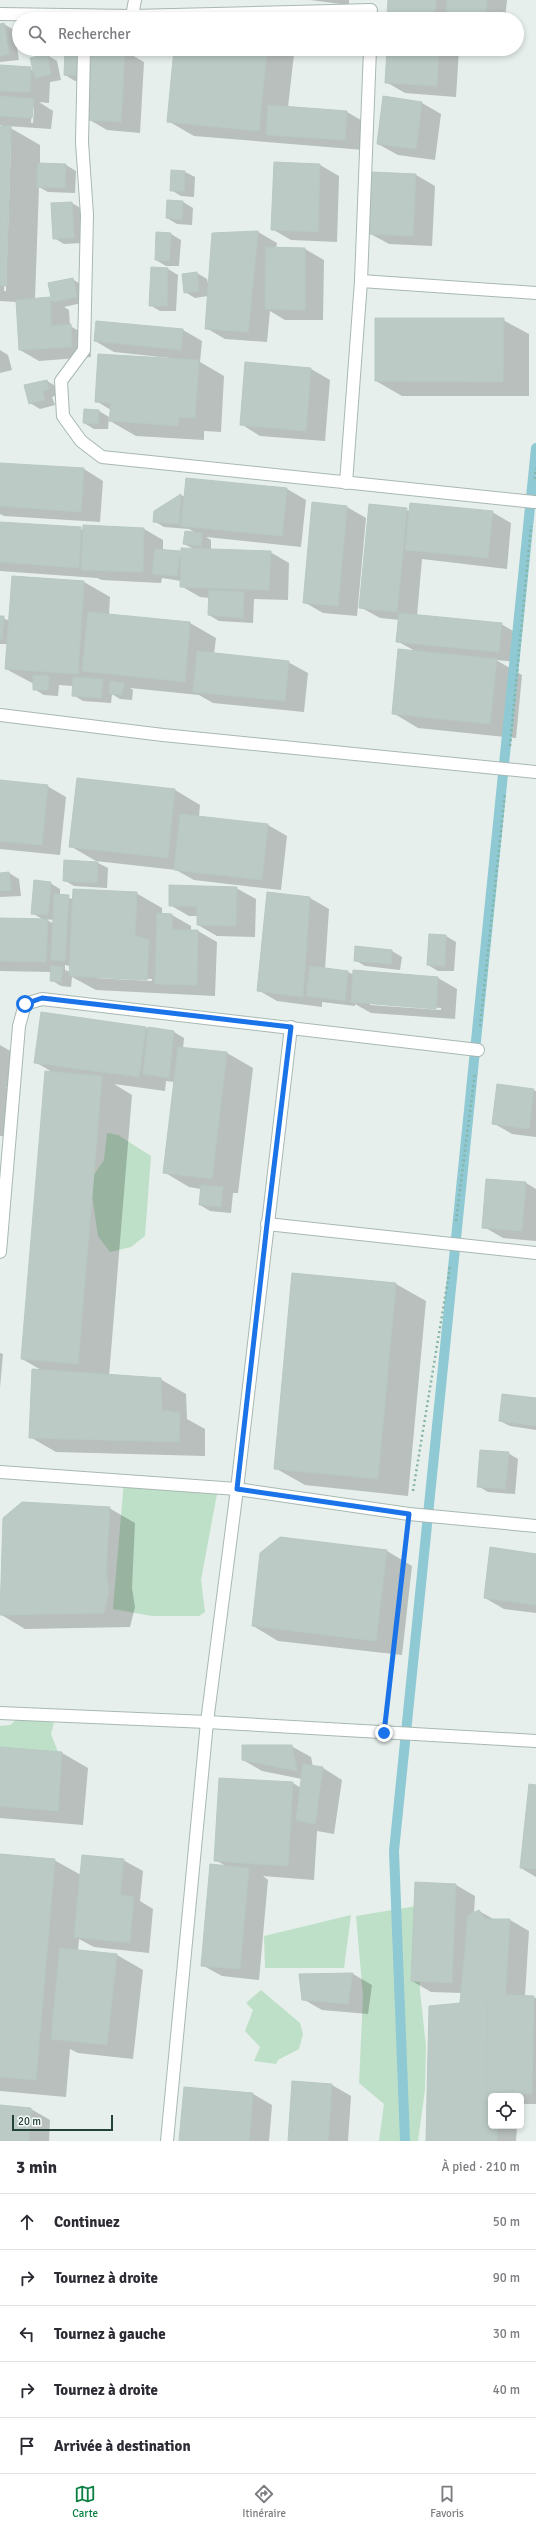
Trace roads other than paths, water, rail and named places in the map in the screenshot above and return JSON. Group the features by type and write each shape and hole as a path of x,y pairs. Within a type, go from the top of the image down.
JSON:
{"street":[{"path":"133,12 135,0"},
{"path":"291,12 371,10"},
{"path":"0,14 12,14"},
{"path":"84,56 82,142 87,215 84,350 61,381 63,416 81,441 102,456 534,502"},
{"path":"346,483 361,281 370,56"},
{"path":"361,281 536,293"},
{"path":"0,715 163,735 536,772"},
{"path":"0,1252 19,1026 25,1004 42,998 478,1050"},
{"path":"167,2141 207,1722 237,1489 291,1027"},
{"path":"267,1224 536,1253"},
{"path":"0,1472 237,1489 409,1514 536,1526"},
{"path":"0,1713 207,1722 536,1741"}],"waterway":[{"path":"405,2141 394,1851 536,448"}]}
